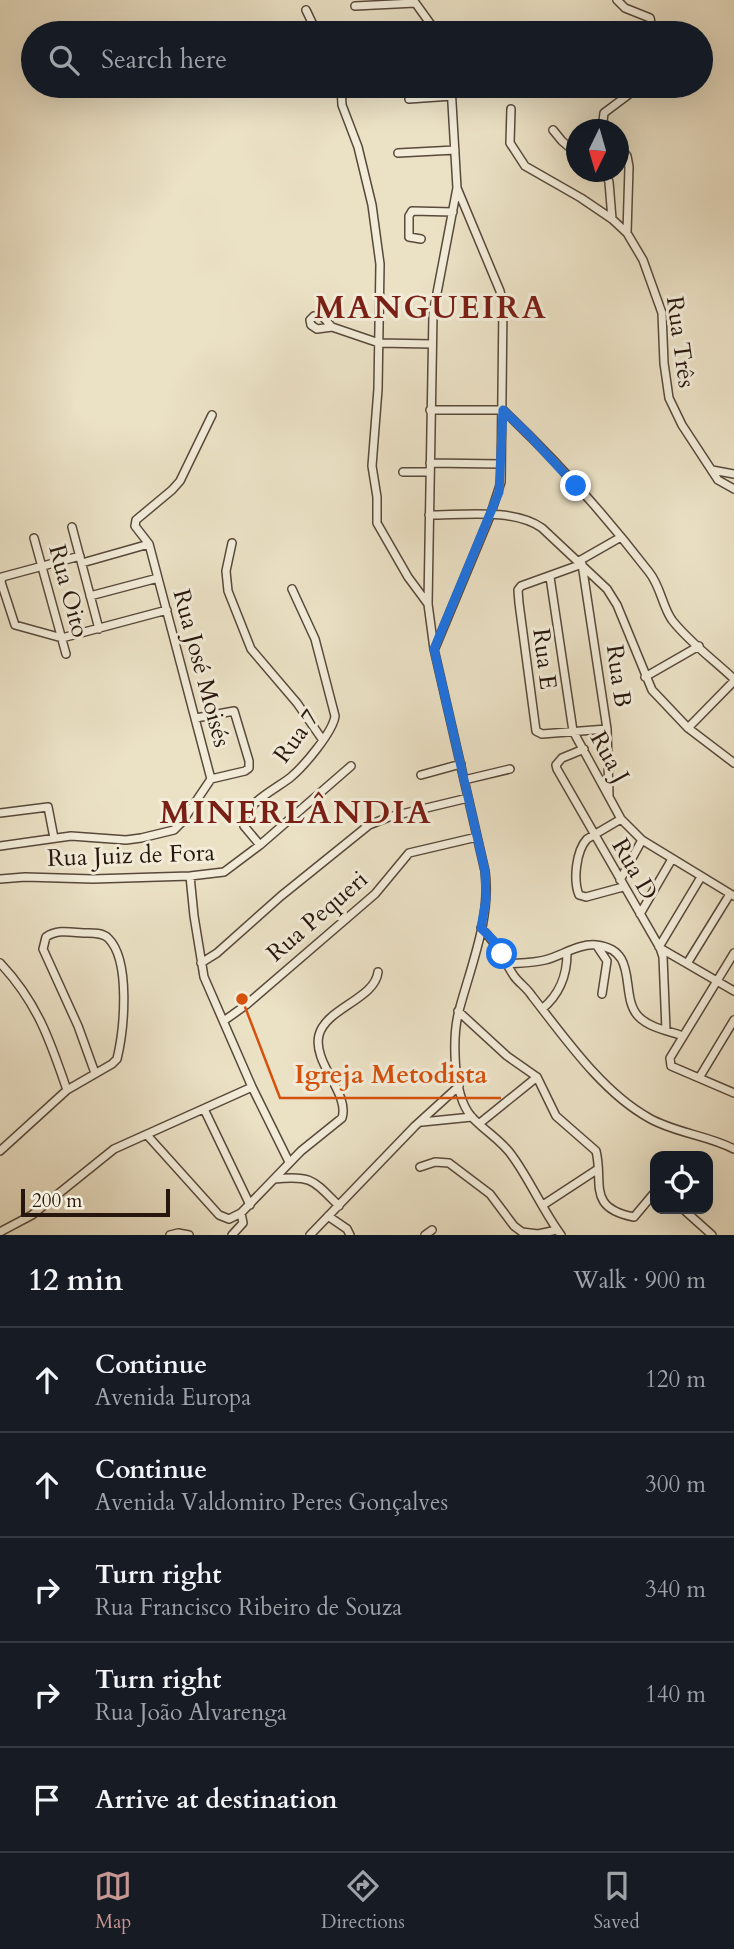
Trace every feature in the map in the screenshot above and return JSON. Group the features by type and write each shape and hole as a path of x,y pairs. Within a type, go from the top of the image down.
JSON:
{"street":[{"path":"617,0 625,8 649,18 650,21"},
{"path":"355,6 414,1 428,21"},
{"path":"306,10 311,21"},
{"path":"342,98 358,147 372,205 380,264 378,389 372,466 377,497 377,523 408,577 428,604"},
{"path":"410,99 424,98"},
{"path":"419,1167 443,1162 454,1165 490,1194 514,1226 522,1232 559,1233 508,1150 471,1117 459,1086 454,1041 458,1011 481,928 486,899 485,871 434,649 428,604 433,314 457,188 452,98"},
{"path":"603,119 604,113 624,98"},
{"path":"510,109 510,143 528,169 558,183 612,219 627,233"},
{"path":"553,130 566,144"},
{"path":"398,153 455,150"},
{"path":"609,182 612,219"},
{"path":"627,233 629,182"},
{"path":"434,649 499,492 501,464 503,313 500,291 457,188"},
{"path":"421,239 409,237 409,216 412,211 453,212"},
{"name":"Rua Três","path":"627,233 643,260 661,307 665,382 671,403 720,482 734,489"},
{"path":"332,327 379,343 432,344"},
{"path":"430,410 503,410 591,500 652,575 673,621 734,680 688,727"},
{"name":"Rua José Moisés","path":"0,846 71,836 126,840 174,830 211,779 149,544 135,528 136,520 180,481 212,415"},
{"path":"430,463 501,464"},
{"path":"712,470 734,474"},
{"path":"403,472 430,472"},
{"path":"429,515 512,516 532,521 607,589 617,604 652,690 688,727 734,763"},
{"path":"72,527 99,629"},
{"name":"Rua E","path":"607,729 542,734 535,728 518,590 524,584 550,577 581,563 621,537"},
{"name":"Rua Oito","path":"34,538 66,654"},
{"path":"232,543 226,571 228,591 251,649 297,703 322,739"},
{"path":"149,544 42,565 2,578 1,582 15,625 62,638 167,610"},
{"name":"Rua B","path":"581,563 607,729 609,795"},
{"name":"Rua J","path":"550,577 573,731 621,819 642,840 732,895"},
{"path":"90,596 158,578"},
{"name":"Rua 7","path":"260,845 244,826 245,816 257,802 301,768 333,725 335,710 315,639 292,589"},
{"path":"432,631 441,631"},
{"path":"645,677 699,646"},
{"path":"196,719 234,711 249,761 249,768 245,771 211,779"},
{"name":"Rua D","path":"584,749 562,758 556,766 659,947 663,957 666,1030"},
{"path":"421,775 461,764"},
{"name":"Rua Juiz de Fora","path":"0,879 190,876 228,870 351,766"},
{"path":"464,780 510,769"},
{"path":"201,963 217,953 281,895 369,825 389,817 468,798"},
{"path":"0,813 48,807 54,838"},
{"path":"621,819 587,839 580,849 576,874 577,892 581,897 622,883 642,840"},
{"name":"Rua Pequeri","path":"225,1020 375,894 409,853 477,837"},
{"path":"640,914 672,859"},
{"path":"190,876 204,977 252,1087 289,1162"},
{"path":"701,877 659,947 734,991"},
{"path":"688,962 732,895"},
{"path":"481,928 494,941 515,977 562,1036 626,1103 649,1119 734,1149"},
{"path":"0,1151 67,1090 95,1073 117,1059 124,998 122,972 117,954 106,936 57,932 46,937 43,949 78,1026 95,1073"},
{"path":"508,964 543,960 584,946 597,945 612,951 622,960 628,975 631,1003 640,1019 683,1036"},
{"path":"597,945 607,961 602,994"},
{"path":"542,1009 561,988 567,953"},
{"path":"734,953 670,1058 671,1066 734,1092"},
{"path":"0,963 27,994 53,1049 67,1090"},
{"path":"147,1135 219,1215 229,1219 241,1213 289,1162 342,1118 343,1107 321,1056 318,1037 328,1021 375,984 379,972"},
{"path":"458,1011 507,1056 537,1077 556,1116 596,1151 598,1186 606,1204 630,1217 638,1215 650,1199"},
{"path":"699,1079 734,1020"},
{"path":"480,1124 537,1077"},
{"path":"310,1235 415,1126 459,1086"},
{"path":"0,1232 32,1215 114,1149 252,1087"},
{"path":"204,1109 250,1205"},
{"path":"433,1109 438,1119"},
{"path":"415,1126 438,1119 471,1117"},
{"path":"543,1205 598,1169"},
{"path":"274,1179 302,1177 312,1180 339,1206"},
{"path":"232,1235 243,1223 241,1213"},
{"path":"689,1214 712,1235"},
{"path":"328,1216 347,1229 350,1235"},
{"path":"170,1235 189,1235"}],"place":[{"name":"Igreja Metodista","path":"242,999"}],"district":[{"name":"MANGUEIRA","path":"431,307"},
{"name":"MINERLÂNDIA","path":"296,812"}],"route":[{"path":"502,954 481,928 486,899 485,871 434,649 499,492 503,410 576,486"}]}
